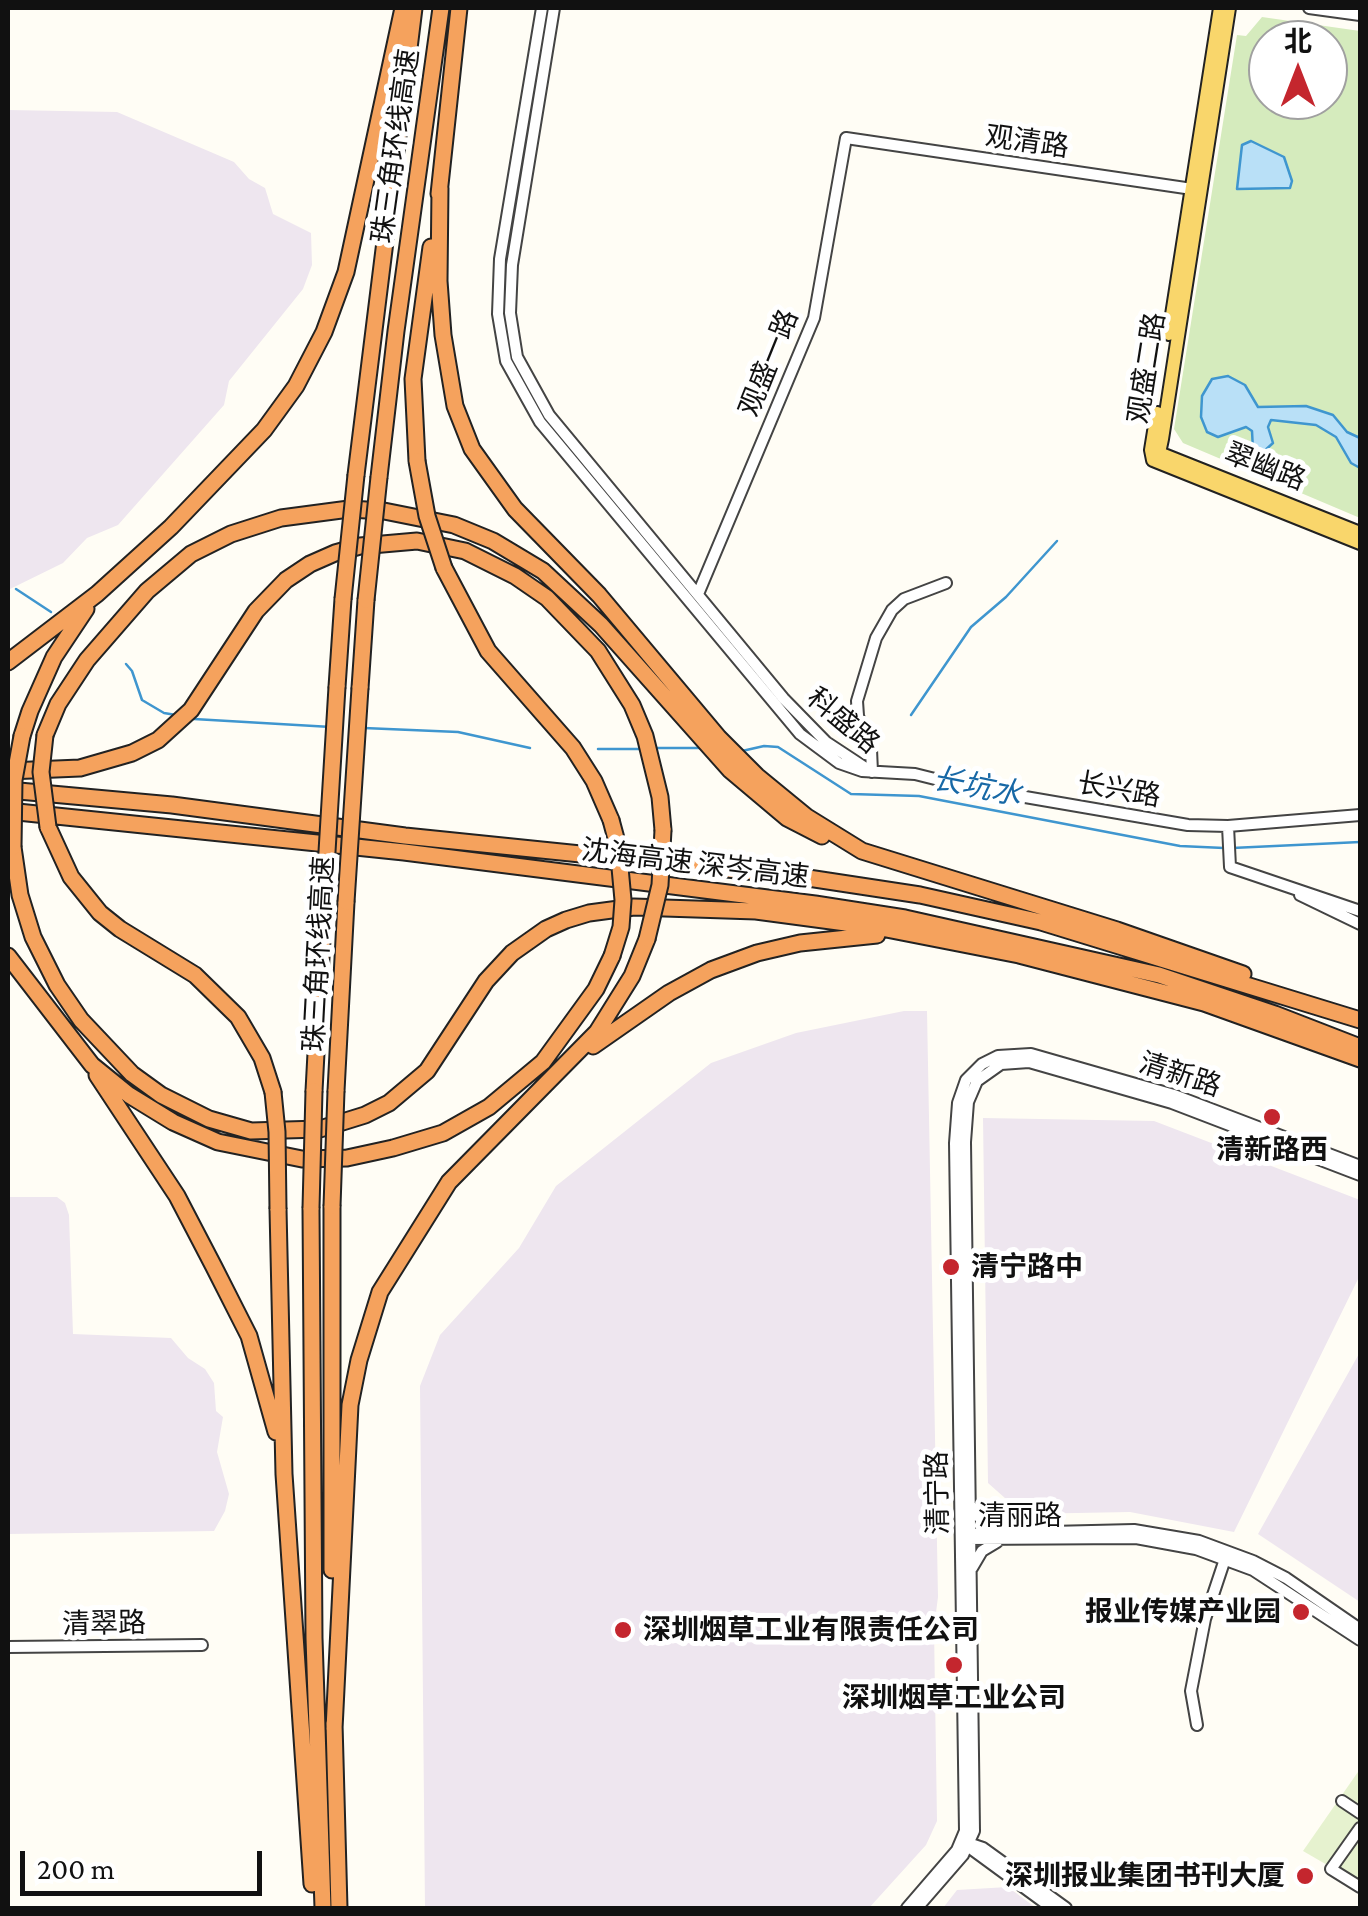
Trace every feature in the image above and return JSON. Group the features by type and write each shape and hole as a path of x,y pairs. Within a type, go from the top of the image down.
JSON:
{"highway":[{"path":"8,662 97,594 170,527 254,441 281,408 310,360 346,272 403,8"},
{"name":"珠三角环线高速","path":"319,1908 310,1208 314,1091 344,599 414,8"},
{"name":"珠三角环线高速","path":"339,1908 334,1729 332,1206 346,902 366,600 396,331 441,8"},
{"path":"8,956 92,1065 129,1094 173,1122 218,1142 302,1159 347,1158 393,1148 442,1132 489,1107 543,1062 596,989 612,956 623,900 620,859 611,820 574,748 488,651 444,568 427,516 416,461 413,378 440,188 459,8"},
{"path":"440,188 443,335 450,385 466,437 515,510 599,595 719,738 782,799 862,851"},
{"path":"319,1908 284,1474 278,1132 273,1092 255,1043 238,1017 195,975 131,937 100,912 70,877 48,827 41,772 46,734 58,704 87,660 138,600 178,564 208,544 254,525 312,512 400,513 454,525 525,559 571,594 720,760 787,818 862,851 1168,946 1355,1017"},
{"path":"8,771 52,771 106,762 145,746 176,726 191,710 256,611 286,580 310,564 360,546 417,541 440,544 487,560 547,598 598,651 626,693 645,736 654,766 663,830 660,886 647,939 616,1006 597,1032 449,1182 390,1274 374,1310 350,1405 334,1729"},
{"path":"97,594 54,657 22,736 14,780 12,847 20,895 33,936 58,986 81,1020 132,1074 161,1095 209,1119 251,1130 320,1129 389,1103 428,1070 486,981 512,953 546,929 589,912 660,906 756,912 943,939 1141,984 1360,1060"},
{"name":"沈海高速 深岑高速","path":"8,790 795,876 920,895 1042,922 1355,1017"},
{"name":"沈海高速 深岑高速","path":"8,811 404,852 906,918 1159,976 1260,1008 1360,1047"},
{"path":"558,1073 668,994 711,970 757,953 800,942 859,935 943,939"},
{"path":"65,1032 177,1196 249,1336 272,1409 284,1474"}],"main road":[{"name":"观盛二路","path":"1154,454 1220,8"},
{"name":"观盛二路","path":"1196,190 1230,8"},
{"name":"翠幽路","path":"1154,454 1360,533"},
{"name":"翠幽路","path":"1154,454 1360,543"}],"street":[{"name":"科盛路","path":"542,8 500,259 498,314 506,361 540,422 788,721 839,763 872,772"},
{"name":"科盛路","path":"554,8 512,265 512,336 527,378 550,415 803,721 826,742 872,772"},
{"path":"1309,8 1360,15"},
{"name":"观盛一路","path":"698,594 814,318 846,138"},
{"name":"观清路","path":"846,138 1196,190"},
{"path":"872,772 871,749 856,701 876,638 892,610 904,599 946,583"},
{"name":"长兴路","path":"872,772 915,774 1170,822 1228,826 1360,815"},
{"path":"1228,826 1230,867 1360,911"},
{"path":"1292,888 1360,924"},
{"name":"清新路","path":"984,1069 1008,1053 1041,1056 1174,1095 1360,1166"},
{"name":"清新路","path":"984,1069 1009,1062 1048,1067 1172,1104 1360,1176"},
{"name":"清宁路","path":"967,1844 974,1816 967,1537 965,1120 972,1091 984,1069"},
{"name":"清宁路","path":"967,1844 967,1537 956,1117 961,1090 984,1069"},
{"path":"969,1497 984,1524 1006,1536 982,1551 970,1574"},
{"name":"清丽路","path":"967,1537 1134,1530 1180,1537 1286,1578 1360,1629"},
{"path":"1197,1725 1191,1691 1205,1619 1226,1554"},
{"name":"清丽路","path":"1226,1554 1360,1640"},
{"name":"清翠路","path":"8,1647 202,1645"},
{"path":"1342,1800 1360,1814"},
{"path":"974,1816 982,1842 995,1862 1052,1908"},
{"path":"1360,1828 1330,1869 1360,1887"},
{"path":"967,1844 1066,1908"},
{"path":"917,1908 967,1844"},
{"path":"906,1908 967,1844"},
{"path":"950,1870 972,1863 995,1862"}],"shaded area":[{"path":"8,110 117,112 234,162 249,179 265,188 273,214 311,233 312,265 303,289 229,381 224,405 118,525 87,538 63,563 8,590"},
{"name":"深圳烟草工业有限责任公司","path":"904,1011 927,1011 938,1597 934,1628 937,1821 926,1845 869,1908 425,1908 420,1386 440,1335 519,1248 556,1186 711,1063 796,1033"},
{"path":"983,1118 1154,1121 1360,1200 1360,1275 1234,1532 1130,1512 1023,1514 988,1483"},
{"path":"8,1197 57,1197 65,1203 69,1215 73,1334 171,1338 188,1358 205,1369 214,1383 216,1411 223,1417 217,1452 229,1494 214,1531 8,1534"},
{"path":"1360,1352 1360,1602 1258,1534"},
{"path":"1008,1887 1036,1908 943,1908 957,1890"}],"green space":[{"path":"1348,29 1360,31 1360,518 1183,443 1174,429 1237,35 1248,34 1248,120 1348,120"},
{"path":"1360,1769 1360,1884 1303,1851"}],"water":[{"path":"1251,141 1284,157 1292,181 1290,188 1237,189 1242,145"},
{"path":"1228,376 1245,385 1258,407 1306,406 1333,415 1347,432 1360,438 1360,468 1351,463 1336,437 1316,425 1271,420 1268,427 1273,443 1261,454 1253,450 1252,431 1246,427 1218,437 1207,432 1201,417 1202,396 1212,379"}],"waterway":[{"path":"911,715 971,627 1006,597 1057,541"},
{"name":"长坑水","path":"16,589 51,612"},
{"name":"长坑水","path":"126,664 142,700 164,713 176,715"},
{"name":"长坑水","path":"194,719 331,727"},
{"name":"长坑水","path":"364,728 458,732 530,748"},
{"name":"长坑水","path":"742,751 778,747 851,794 919,796 1180,846 1224,848"},
{"name":"长坑水","path":"653,748 700,748"},
{"name":"长坑水","path":"598,749 640,749"},
{"name":"长坑水","path":"1232,848 1360,842"}],"place":[{"name":"清新路西","path":"1272,1117"},
{"name":"清宁路中","path":"951,1267"},
{"name":"报业传媒产业园","path":"1301,1612"},
{"name":"深圳烟草工业有限责任公司","path":"623,1630"},
{"name":"深圳烟草工业公司","path":"954,1665"},
{"name":"深圳报业集团书刊大厦","path":"1305,1876"}]}
